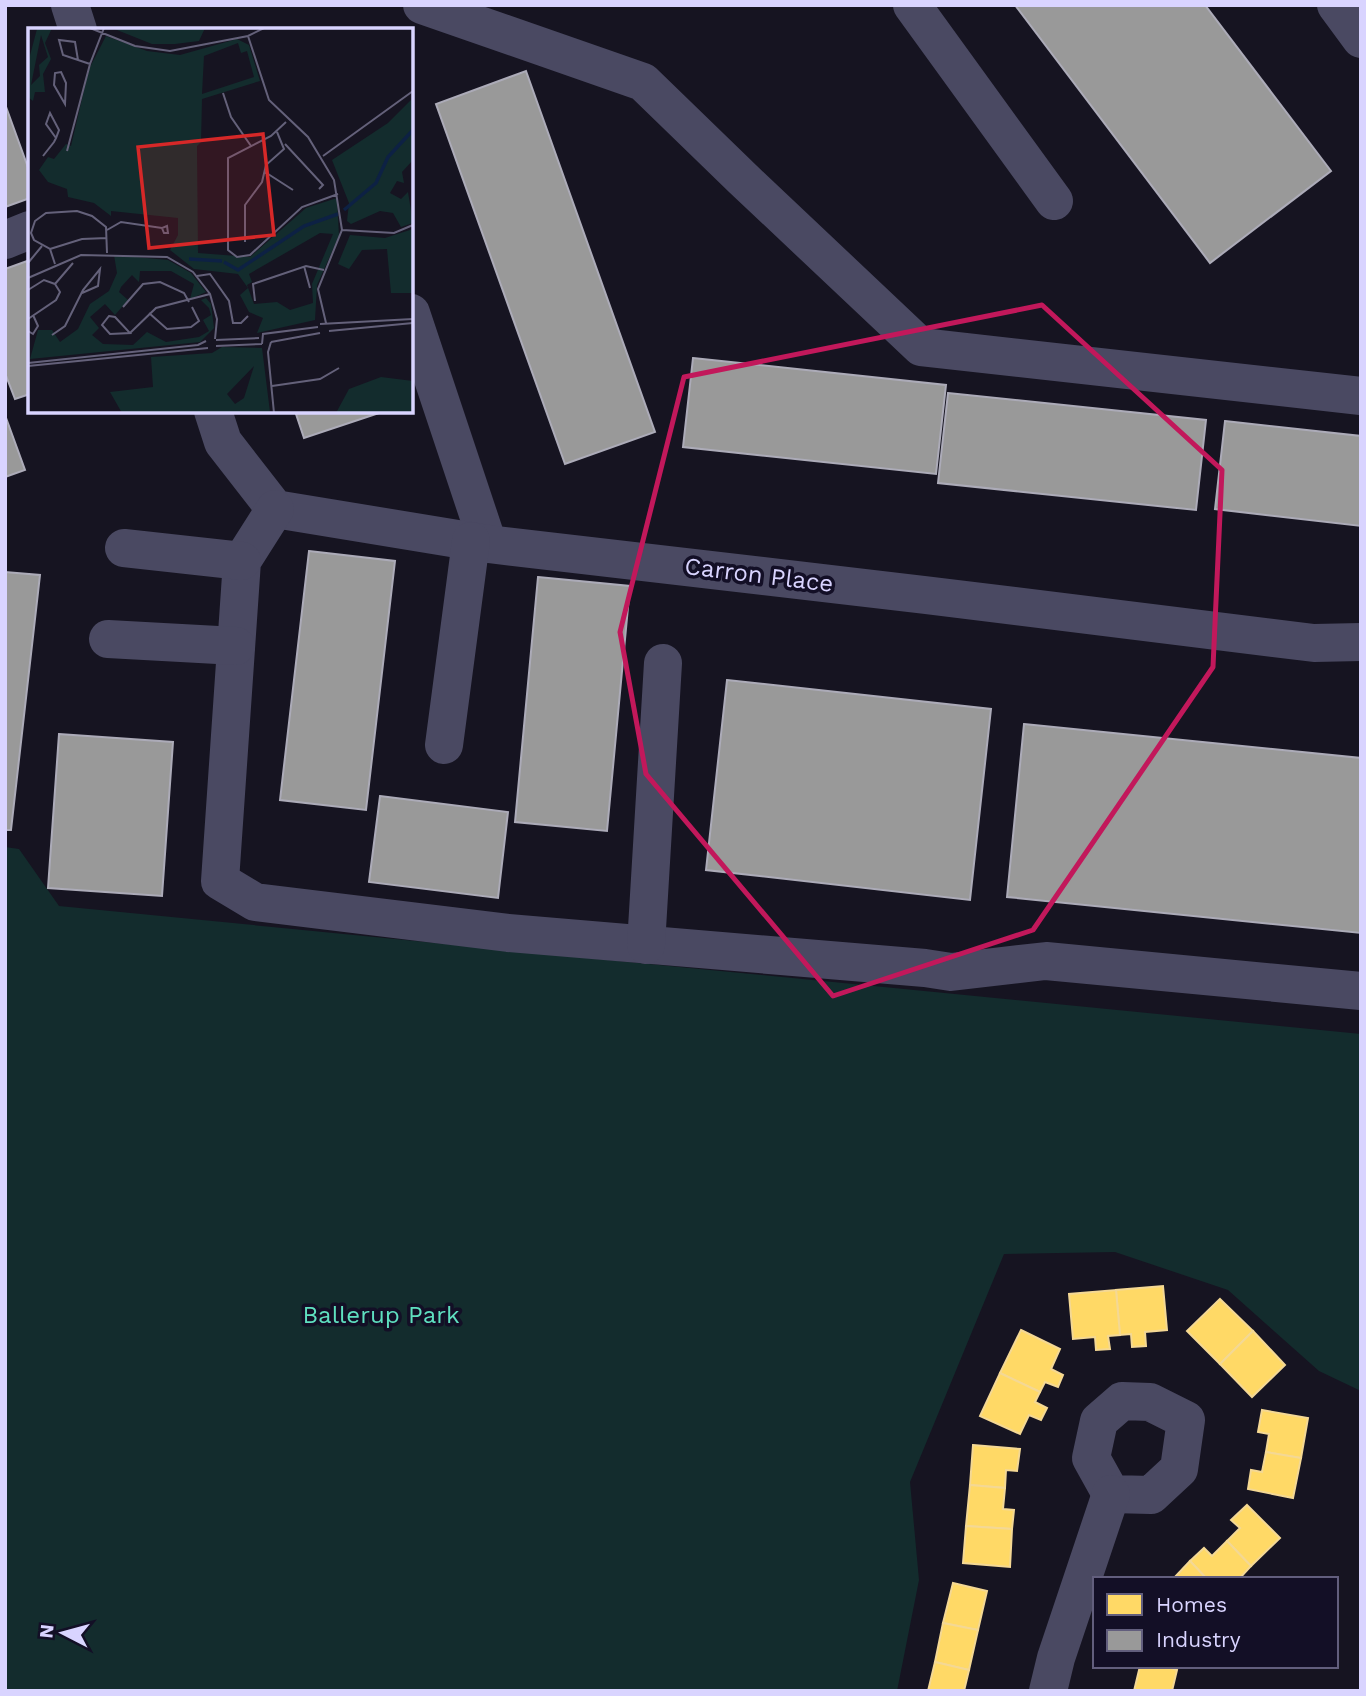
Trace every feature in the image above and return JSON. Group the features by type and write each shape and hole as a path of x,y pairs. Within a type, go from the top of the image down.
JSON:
{"street":[{"path":"70,5 78,28"},
{"path":"422,5 515,21 643,82 921,347 1361,396"},
{"path":"912,5 1054,201"},
{"path":"1336,5 1361,39"},
{"path":"5,240 28,231"},
{"path":"413,320 480,543 444,745"},
{"path":"214,413 223,442 275,509 242,561 220,881 255,902 508,933 951,972 1046,961 1361,991"},
{"name":"Carron Place","path":"275,509 480,543 925,594 1314,643 1361,642"},
{"path":"124,548 242,561"},
{"path":"108,639 236,646"},
{"path":"646,945 663,663"},
{"path":"1048,1691 1056,1657 1111,1494"}],"highlighted area":[{"path":"1042,305 1222,470 1213,667 1033,930 833,996 646,774 620,632 684,377"}],"green space":[{"name":"Ballerup Park","path":"5,847 19,849 59,906 1361,1034 1361,1391 1319,1371 1228,1290 1115,1252 1004,1254 910,1482 919,1580 897,1691 5,1691"}],"building: Homes":[{"path":"1163,1286 1167,1330 1145,1332 1146,1346 1132,1347 1131,1334 1120,1335 1116,1290"},
{"path":"1116,1290 1120,1335 1108,1336 1110,1349 1096,1350 1095,1337 1073,1339 1069,1294"},
{"path":"1220,1299 1253,1331 1220,1364 1187,1331"},
{"path":"1021,1330 1060,1349 1051,1369 1063,1375 1058,1387 1045,1382 1040,1392 1000,1373"},
{"path":"1253,1331 1285,1365 1252,1397 1220,1364"},
{"path":"1000,1373 1040,1392 1035,1402 1047,1408 1041,1420 1029,1415 1020,1434 980,1416"},
{"path":"1262,1410 1308,1418 1301,1458 1266,1452 1269,1434 1258,1432"},
{"path":"973,1445 1020,1449 1017,1471 1006,1470 1005,1488 970,1485"},
{"path":"1266,1452 1301,1458 1293,1498 1248,1489 1251,1470 1262,1472"},
{"path":"970,1485 1005,1488 1003,1509 1014,1510 1012,1529 966,1526"},
{"path":"1247,1505 1280,1538 1251,1566 1227,1541 1240,1528 1231,1520"},
{"path":"966,1526 1012,1529 1010,1567 963,1563"},
{"path":"1227,1541 1251,1566 1241,1577 1205,1577 1190,1561 1204,1548 1212,1556"},
{"path":"1190,1561 1205,1577 1175,1577"},
{"path":"953,1583 987,1591 978,1630 943,1623"},
{"path":"943,1623 978,1630 969,1670 935,1662"},
{"path":"935,1662 969,1670 964,1691 928,1691"},
{"path":"1140,1668 1177,1670 1172,1691 1134,1691"}],"building: Industry":[{"path":"1015,5 1205,5 1331,171 1210,263"},
{"path":"526,71 655,432 565,464 436,104"},
{"path":"5,104 28,167 28,199 5,207"},
{"path":"28,261 28,395 15,399 5,373 5,269"},
{"path":"693,358 946,385 936,474 683,447"},
{"path":"948,393 1206,420 1196,510 938,483"},
{"path":"296,413 379,413 304,438"},
{"path":"5,415 25,470 5,477"},
{"path":"1225,421 1361,436 1361,526 1215,509"},
{"path":"309,551 395,561 366,810 280,800"},
{"path":"5,572 40,575 11,830 5,830"},
{"path":"538,577 630,586 607,831 515,822"},
{"path":"727,680 991,709 970,900 706,870"},
{"path":"1024,724 1361,758 1361,933 1007,897"},
{"path":"59,734 173,742 162,896 48,888"},
{"path":"380,796 508,812 498,898 369,882"}]}
